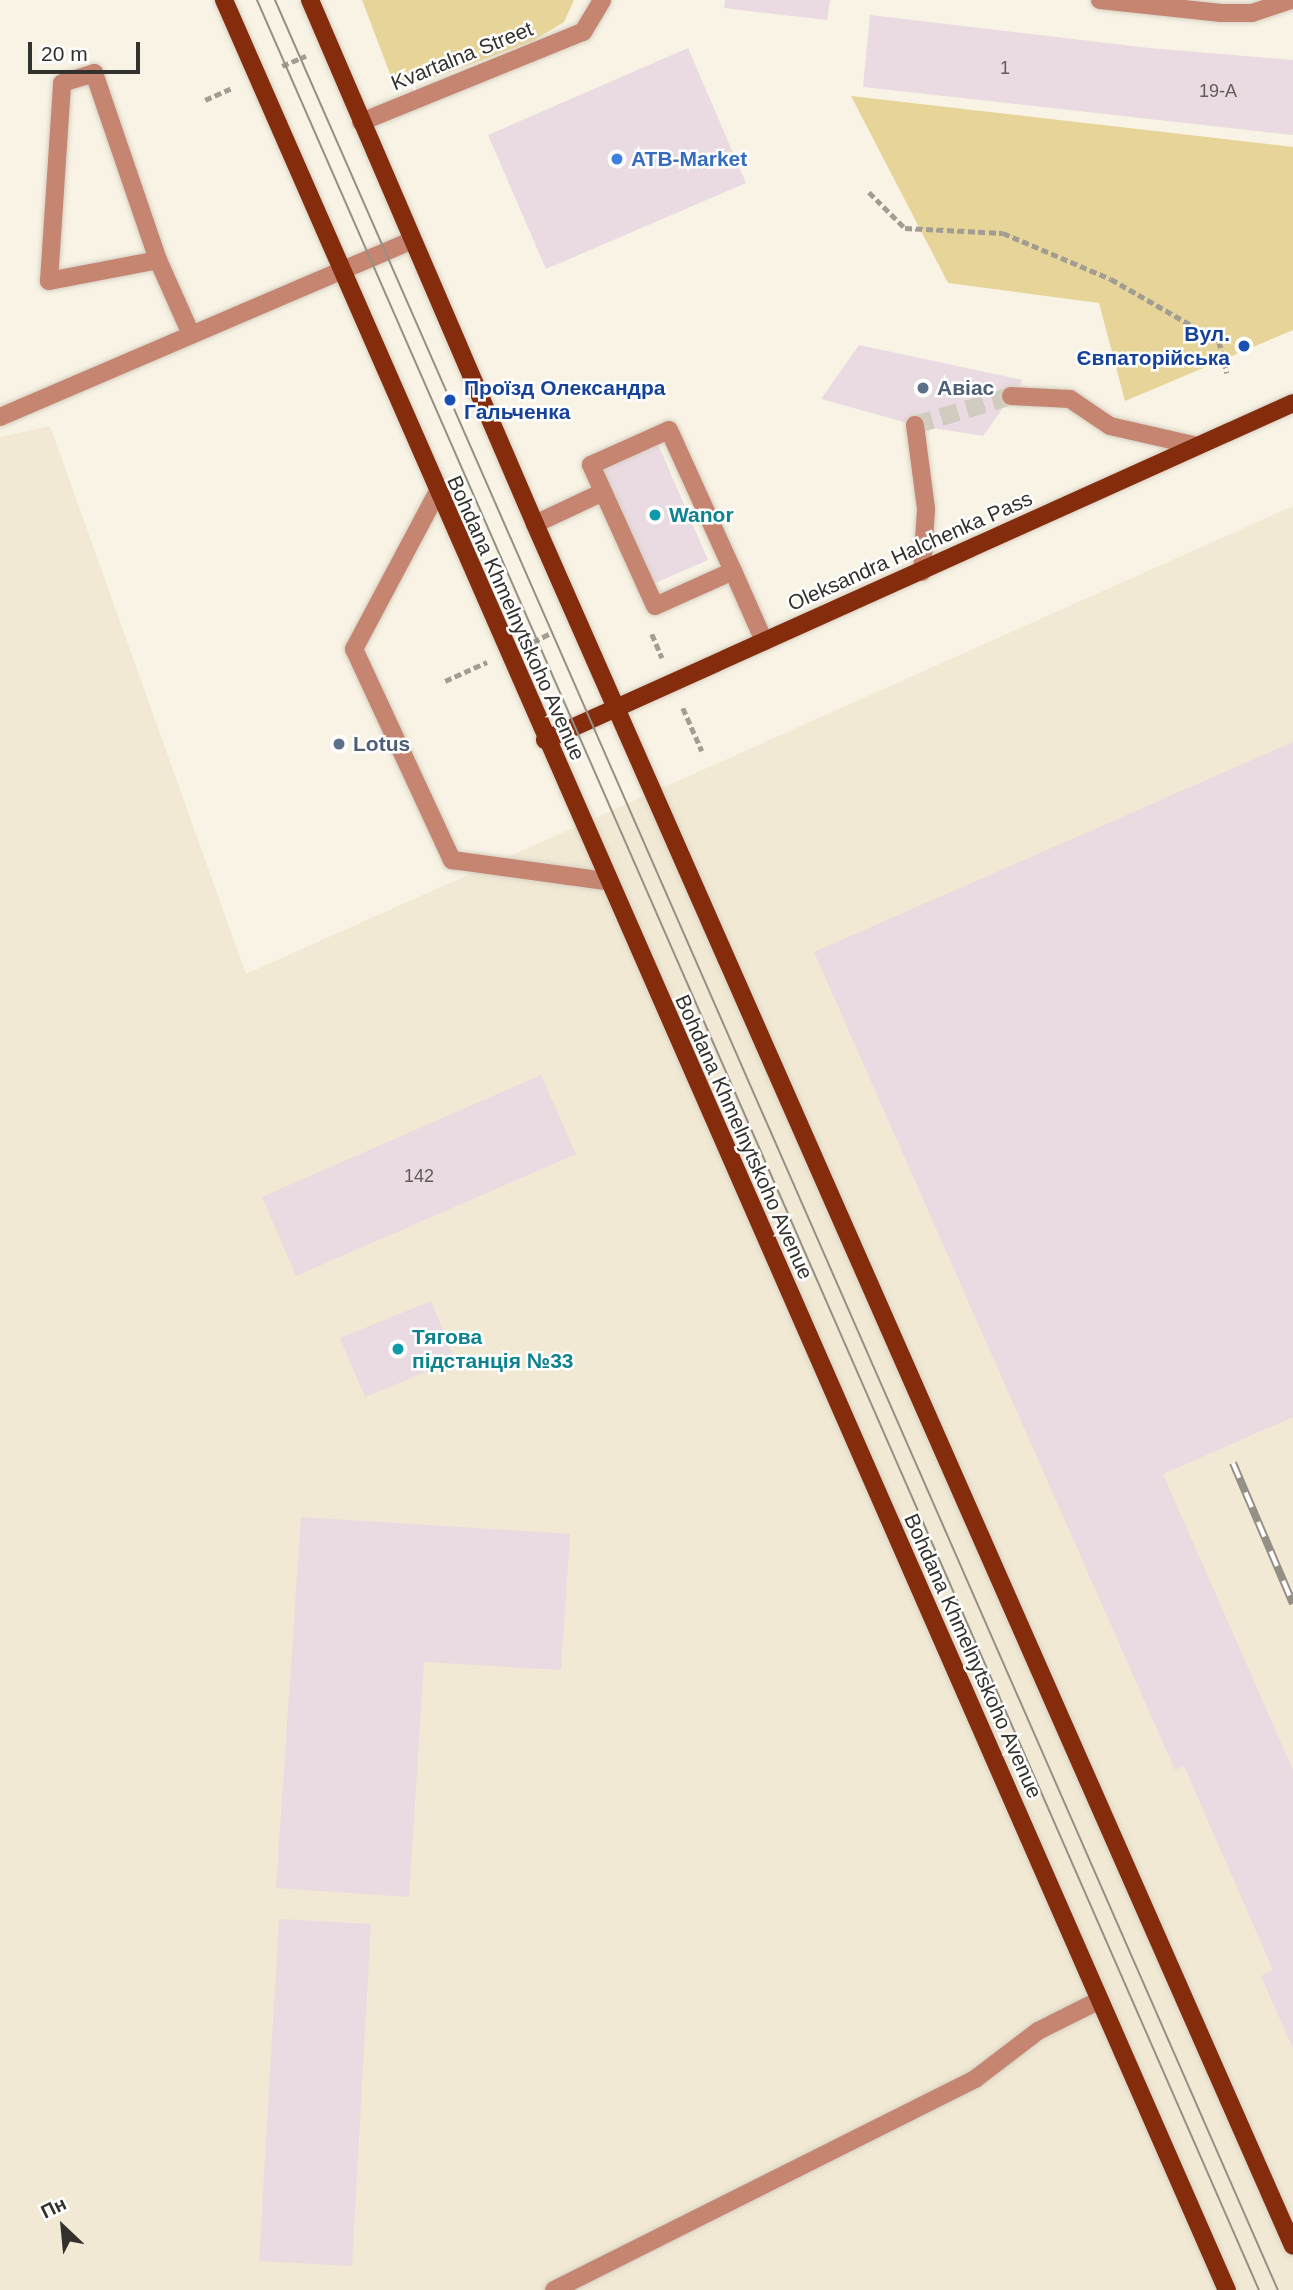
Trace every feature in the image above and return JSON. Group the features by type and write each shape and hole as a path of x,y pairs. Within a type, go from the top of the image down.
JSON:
{"main road":[{"name":"Bohdana Khmelnytskoho Avenue","path":"224,0 545,740 1227,2290"},
{"path":"310,0 534,524 1293,2246"},
{"name":"Oleksandra Halchenka Pass","path":"545,740 1293,403"}],"street":[{"name":"Kvartalna Street","path":"361,122 583,32 602,0"},
{"path":"1100,0 1222,13 1252,13 1291,0"},
{"path":"158,260 49,281 62,83 94,73 158,260 191,334"},
{"path":"0,417 412,240"},
{"path":"1011,396 1070,399 1110,426 1198,446"},
{"path":"915,425 926,509 922,572"},
{"path":"733,571 655,606 591,465 669,430 733,571 764,641"},
{"path":"534,524 603,492"},
{"path":"437,493 354,649 452,860 607,881"},
{"path":"554,2290 975,2079 1038,2031 1100,2000"}],"path":[{"path":"869,192 905,228 1003,233 1111,279 1219,341 1227,373"}],"shaded area":[{"path":"362,0 574,0 564,22 531,42 439,76 395,87"},
{"path":"851,96 1293,147 1293,330 1125,401 1099,303 948,283"},
{"path":"50,426 246,974 1293,506 1293,2290 0,2290 0,437"}],"building":[{"path":"725,0 830,0 827,20 724,8"},
{"path":"870,15 1149,48 1293,60 1293,135 863,87"},
{"name":"ATB-Market","path":"688,48 746,183 546,269 488,135"},
{"name":"Авіас","path":"859,345 1023,380 983,436 915,425 821,399"},
{"name":"Wanor","path":"658,444 708,560 653,584 601,469"},
{"path":"1293,742 1293,1417 1163,1474 1293,1770 1293,2049 1261,1976 1273,1970 1184,1766 1175,1770 814,952"},
{"path":"541,1075 576,1154 296,1276 262,1197"},
{"name":"Тягова пiдстанцiя №33","path":"431,1301 455,1360 365,1397 340,1338"},
{"path":"301,1517 570,1534 561,1670 424,1662 409,1897 276,1888"},
{"path":"279,1919 371,1924 352,2266 259,2261"}],"tunnel":[{"path":"915,425 1011,396"}],"tram line":[{"path":"257,0 1259,2290"},
{"path":"275,0 1278,2290"}],"railway":[{"path":"1233,1463 1293,1604"}],"place":[{"name":"ATB-Market","path":"617,159"},
{"name":"Вул. Євпаторійська","path":"1244,346"},
{"name":"Авіас","path":"923,388"},
{"name":"Проїзд Олександра Гальченка","path":"450,400"},
{"name":"Wanor","path":"655,515"},
{"name":"Lotus","path":"339,744"},
{"name":"Тягова пiдстанцiя №33","path":"398,1349"}]}
